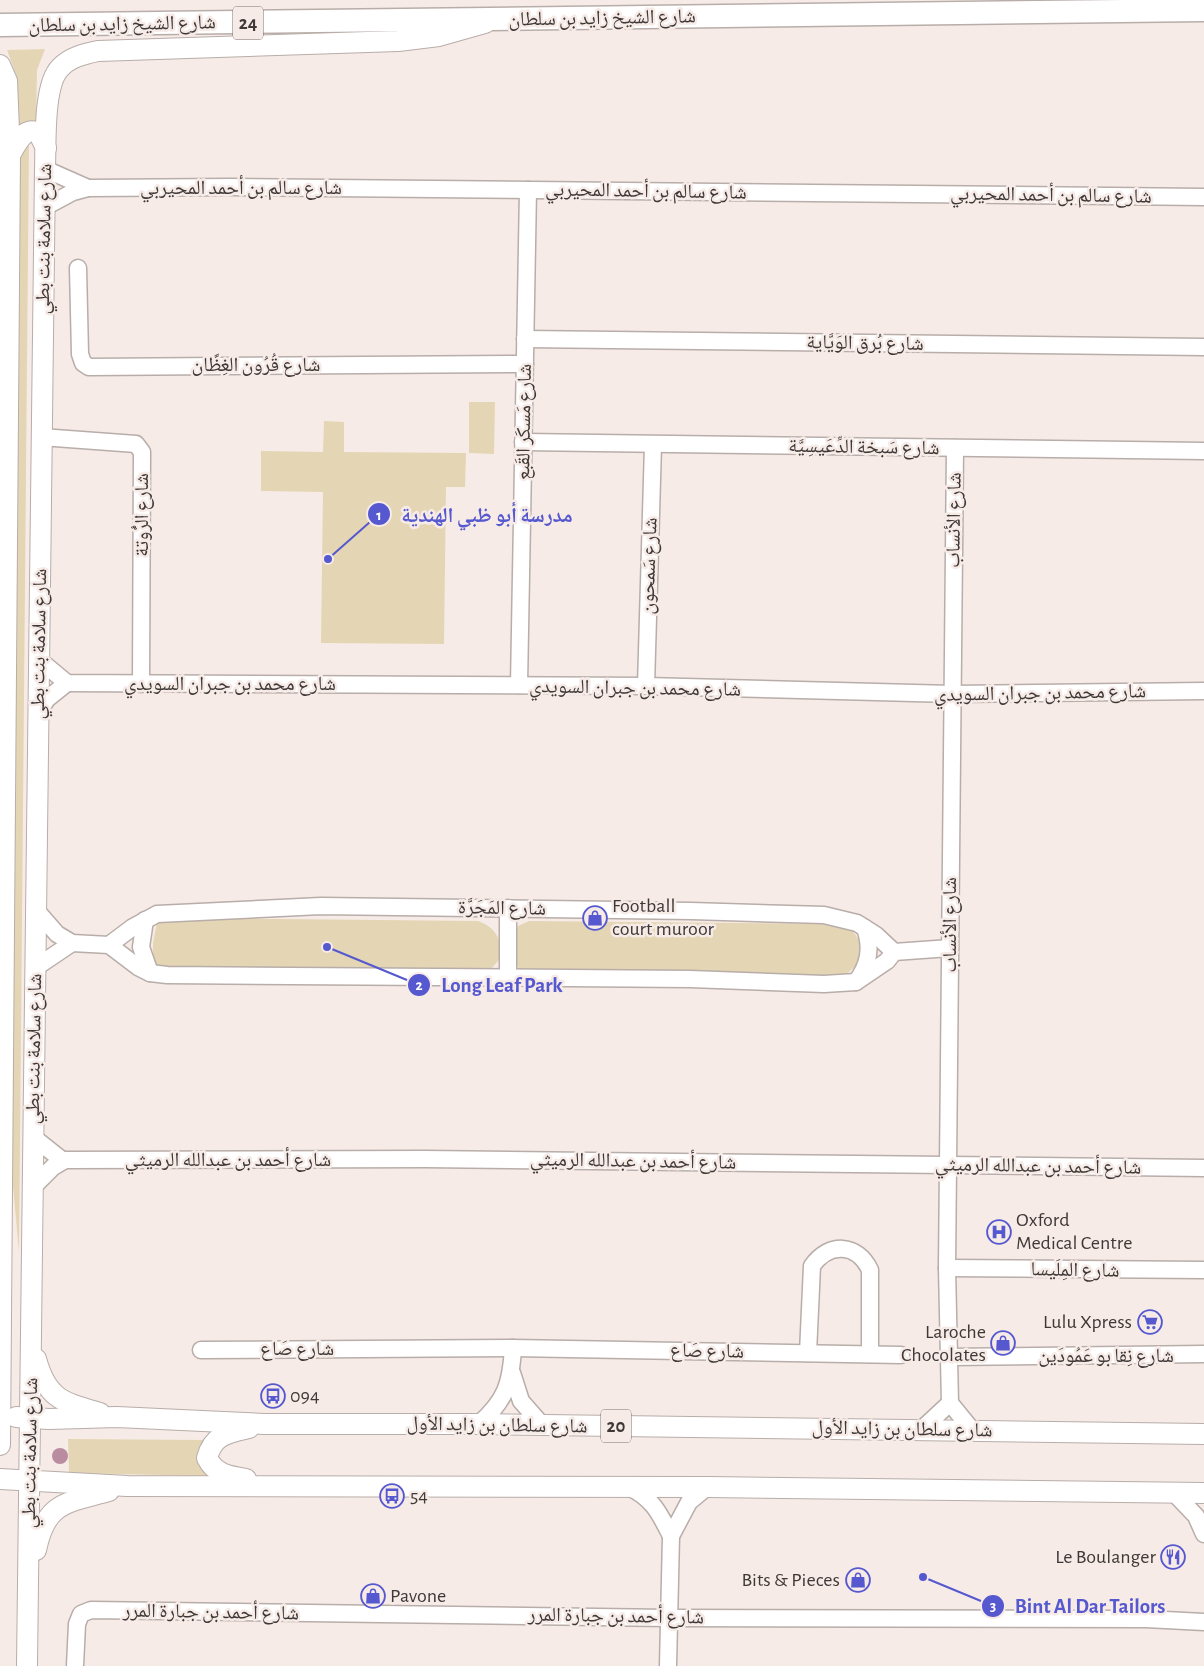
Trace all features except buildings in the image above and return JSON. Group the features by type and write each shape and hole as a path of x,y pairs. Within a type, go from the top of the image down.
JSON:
{"highway":[{"name":"شارع الشيخ زايد بن سلطان","path":"0,25 1204,10"}],"main road":[{"name":"شارع سلامة بنت بطي","path":"27,1666 45,169 47,111 54,76 68,61 81,54 98,51 398,41 439,36 497,19"},
{"name":"شارع سلامة بنت بطي","path":"0,64 7,81 10,155 4,354 0,1445"},
{"path":"10,155 24,134 30,132 39,134 46,148"},
{"path":"32,1343 42,1378 48,1390 63,1401 116,1417"},
{"name":"شارع سلطان بن زايد الأول","path":"1,1415 29,1418 116,1417 265,1424 479,1424 1204,1434"},
{"path":"265,1424 220,1437 210,1445 207,1458 211,1467 221,1474 295,1488"},
{"path":"0,1479 127,1486 295,1488 625,1486 1204,1493"},
{"path":"28,1583 40,1528 52,1511 67,1502 127,1486"}],"street":[{"name":"شارع سالم بن أحمد المحيربي","path":"45,169 88,188"},
{"name":"شارع سالم بن أحمد المحيربي","path":"45,206 73,192 88,188 528,190 1204,197"},
{"name":"شارع مَسكَر القَبع","path":"519,685 528,190"},
{"name":"شارع قُرُون الغِظَّان","path":"78,268 80,354 83,363 89,367 525,364"},
{"name":"شارع بُرق الوَيَّاية","path":"525,339 1204,347"},
{"name":"شارع الرُّوتة","path":"41,437 136,444 142,452 141,684"},
{"name":"شارع سَبخة الدِّعَيسِيَّة","path":"523,442 1204,451"},
{"name":"شارع سَمحون","path":"646,686 652,445"},
{"name":"شارع الأنساب","path":"950,1403 947,1268 955,448"},
{"path":"38,659 66,683 47,699 38,713"},
{"name":"شارع محمد بن جبران السويدي","path":"66,683 646,686 952,694 1204,691"},
{"name":"شارع المَجَرَّة","path":"109,945 156,914 312,906 824,915 848,919 887,943 894,952"},
{"path":"508,908 508,978"},
{"path":"36,910 58,934 72,942 109,945 138,967 150,973 167,976 690,979 824,984 856,982 887,961 894,952 950,948"},
{"path":"145,920 141,947 150,973"},
{"path":"856,982 868,960 869,944 865,928"},
{"path":"35,968 72,942"},
{"path":"32,1188 62,1160 33,1137"},
{"name":"شارع أحمد بن عبدالله الرميثي","path":"62,1160 434,1159 1204,1168"},
{"path":"808,1353 812,1266 822,1254 837,1248 848,1248 865,1260 870,1270 870,1354"},
{"name":"شارع المِلَيسا","path":"947,1268 1204,1270"},
{"path":"479,1424 494,1411 502,1399 512,1373 513,1348"},
{"name":"شارع صَاع","path":"200,1350 513,1348 901,1355"},
{"name":"شارع نِقا بو عَمُودَين","path":"948,1357 1204,1354"},
{"path":"512,1373 521,1401 542,1425"},
{"path":"922,1429 950,1403 972,1430"},
{"path":"625,1486 642,1493 655,1506 671,1536"},
{"path":"668,1666 671,1536 689,1502 707,1487"},
{"path":"1173,1492 1196,1516 1204,1534"},
{"name":"شارع أحمد بن جبارة المرر","path":"75,1666 77,1624 81,1614 92,1610 240,1614 669,1618 1146,1619 1204,1622"}],"shaded area":[{"path":"45,49 37,70 36,127 18,127 17,77 7,50"},
{"path":"29,142 19,1252 11,1164 19,151"},
{"path":"469,402 495,402 494,454 469,453"},
{"path":"324,421 344,422 344,452 466,453 465,487 446,487 444,644 321,643 323,492 261,491 261,451 323,452"},
{"path":"168,918 478,921 488,926 494,932 503,949 498,961 490,970 160,969 154,959 153,941 157,923"},
{"path":"529,921 839,924 855,934 863,951 859,963 842,978 521,971 514,961 513,950 518,926"},
{"path":"68,1439 204,1440 200,1459 202,1467 208,1476 69,1473"},
{"path":"60,1448 66,1450 68,1456 66,1462 60,1464 54,1462 52,1456 54,1450"}],"place":[{"name":"مدرسة أبو ظبي الهندية","path":"328,559"},
{"name":"Football court muroor","path":"595,918"},
{"name":"Long Leaf Park","path":"327,947"},
{"name":"Oxford Medical Centre","path":"999,1232"},
{"name":"Lulu Xpress","path":"1150,1322"},
{"name":"Laroche Chocolates","path":"1003,1343"},
{"name":"094","path":"273,1396"},
{"name":"54","path":"392,1496"},
{"name":"Le Boulanger","path":"1173,1557"},
{"name":"Bint Al Dar Tailors","path":"923,1577"},
{"name":"Bits & Pieces","path":"858,1580"},
{"name":"Pavone","path":"373,1596"}]}
